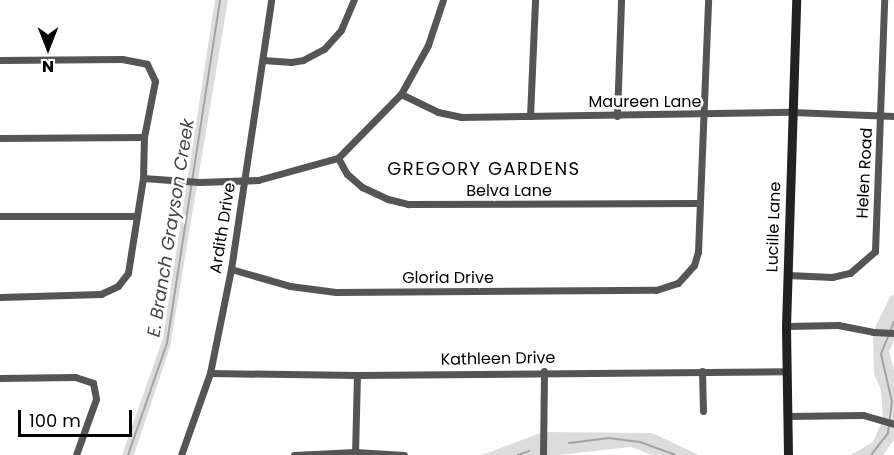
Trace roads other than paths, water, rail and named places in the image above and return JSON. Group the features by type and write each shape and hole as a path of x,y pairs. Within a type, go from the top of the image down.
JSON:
{"street":[{"name":"Ardith Drive","path":"181,455 210,373 231,269 271,0"},
{"path":"263,60 291,62 303,60 324,49 341,30 354,0"},
{"path":"143,178 199,183 244,182 338,158 401,94 429,45 443,0"},
{"path":"530,116 535,0"},
{"path":"617,116 621,0"},
{"path":"699,203 708,0"},
{"name":"Lucille Lane","path":"788,455 786,326 796,0"},
{"name":"Helen Road","path":"788,275 832,277 850,273 875,251 884,0"},
{"path":"0,60 122,59 147,64 155,81 144,137 143,178 128,273 118,286 101,294 0,297"},
{"name":"Maureen Lane","path":"401,94 450,116 703,116 792,112 894,116"},
{"path":"0,138 144,137"},
{"name":"Belva Lane","path":"338,158 347,174 362,187 388,200 408,204 699,203"},
{"name":"Gloria Drive","path":"231,269 290,286 336,292 669,288 678,283 694,265 698,252 699,203"},
{"path":"0,216 137,216"},
{"path":"786,326 838,325 873,333 894,333"},
{"path":"543,455 544,371"},
{"name":"Kathleen Drive","path":"210,373 357,375 544,371 787,371"},
{"path":"702,371 703,411"},
{"path":"355,454 357,375"},
{"path":"0,378 75,377 93,383 96,399 76,455"},
{"path":"788,416 863,415 883,418 894,424"},
{"path":"294,455 404,455"}],"waterway":[{"name":"E. Branch Grayson Creek","path":"128,455 167,343 220,0"},
{"path":"871,455 888,433 892,402 881,354 894,321"},
{"path":"569,443 608,438 640,442 675,455"},
{"path":"518,455 529,451"}],"district":[{"name":"GREGORY GARDENS","path":"484,169"}]}
